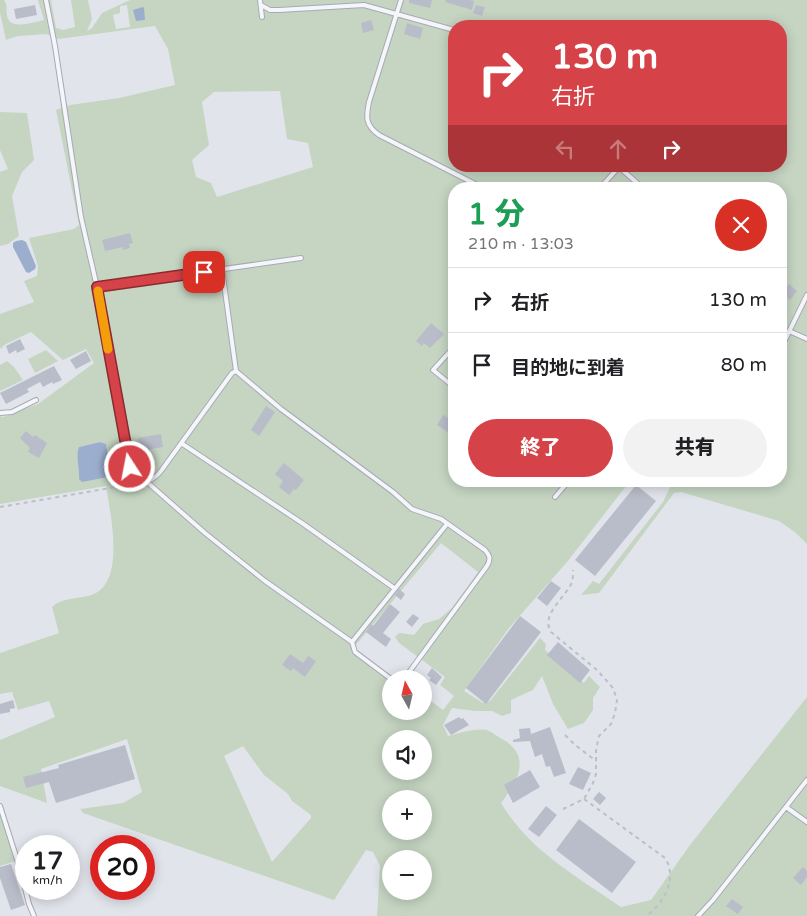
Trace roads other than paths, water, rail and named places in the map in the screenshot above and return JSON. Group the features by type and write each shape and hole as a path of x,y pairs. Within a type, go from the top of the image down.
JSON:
{"lane":[{"path":"46,0 80,208 97,287 133,484 147,482 161,471 232,373 236,371"},
{"path":"325,7 326,0"},
{"path":"401,0 366,117 368,124 378,135 448,170"},
{"path":"260,2 270,10 364,5 448,28"},
{"path":"260,2 262,17"},
{"path":"451,172 471,182"},
{"path":"606,182 615,172"},
{"path":"625,172 636,182"},
{"path":"97,287 301,258"},
{"path":"222,269 236,371 281,409 393,492 412,509 440,519 490,555 490,560 411,670"},
{"path":"787,335 806,297"},
{"path":"789,331 807,339"},
{"path":"448,354 434,370 448,382"},
{"path":"0,413 12,412 36,400"},
{"path":"181,443 302,523 394,588"},
{"path":"147,482 205,533 265,581 352,642 355,652 382,672"},
{"path":"555,497 563,487"},
{"path":"352,642 447,524"},
{"path":"698,916 807,780"},
{"path":"0,806 34,916"},
{"path":"786,807 807,822"}],"water":[{"path":"143,7 145,20 136,21 133,10"},
{"path":"22,240 26,242 36,266 29,273 26,272 13,247 13,243"},
{"path":"100,442 106,444 111,474 108,477 82,482 79,479 77,454 79,447"}]}
